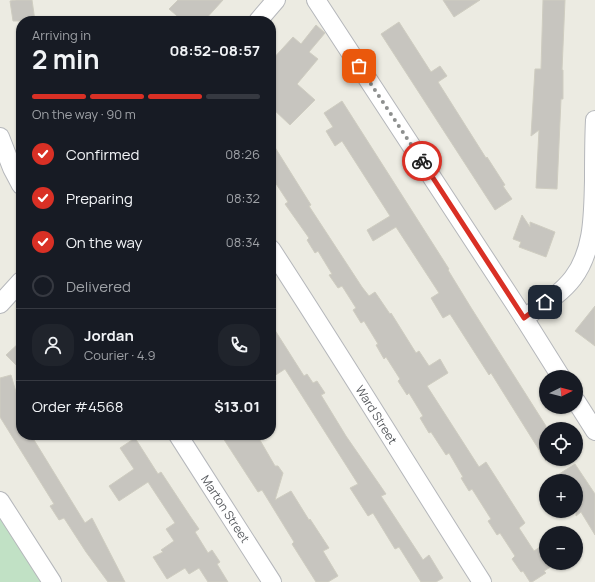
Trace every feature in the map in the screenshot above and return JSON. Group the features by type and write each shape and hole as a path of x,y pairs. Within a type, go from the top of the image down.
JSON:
{"street":[{"path":"262,16 276,0"},
{"path":"316,0 557,370"},
{"path":"524,318 565,287 582,265 586,254 593,217 595,120"},
{"path":"0,137 16,175"},
{"name":"Ward Street","path":"276,257 316,317 378,419 482,582"},
{"path":"0,304 16,286"},
{"path":"583,412 595,432"},
{"name":"Marton Street","path":"181,440 272,582"},
{"path":"0,501 52,582"}],"green space":[{"path":"0,500 50,582 0,582"}],"building":[{"path":"32,0 34,16 16,16 16,21 13,21 10,1"},
{"path":"178,0 223,0 209,16 177,16 169,9"},
{"path":"443,0 480,0 454,17"},
{"path":"543,0 565,0 562,70 563,99 561,99 557,189 536,188 539,130 531,136 535,69 541,69"},
{"path":"399,22 431,72 440,66 447,76 438,82 486,158 487,157 505,185 503,186 512,199 495,210 381,34"},
{"path":"316,25 325,33 309,52 318,59 297,84 315,100 290,125 276,112 276,56 293,37 301,44"},
{"path":"342,101 449,269 448,270 470,306 543,422 539,422 539,450 491,373 489,375 450,314 443,318 431,298 439,293 396,227 373,241 367,230 390,216 342,141 335,146 326,131 333,127 324,113"},
{"path":"276,149 311,205 309,206 369,296 375,292 390,314 391,313 416,353 419,351 429,366 440,359 448,373 427,386 479,467 486,462 525,523 519,528 534,551 539,548 539,570 546,570 544,571 546,573 530,582 523,571 521,572 512,559 515,556 500,533 497,535 488,521 491,519 472,489 469,491 461,478 463,477 449,453 446,455 431,432 429,433 420,418 423,416 409,393 407,395 398,381 400,379 386,357 384,359 376,345 378,344 364,321 361,323 353,310 356,308 342,286 338,288 329,275 332,274 318,251 315,253 307,240 309,238 285,204 288,202 276,184"},
{"path":"522,215 530,227 530,222 555,232 546,257 519,247 521,242 513,239"},
{"path":"595,306 595,346 575,331"},
{"path":"276,332 304,376 307,374 313,383 317,381 325,393 321,395 346,436 386,494 381,496 423,560 429,555 443,578 436,582 421,582 399,547 395,549 373,513 368,516 350,488 358,484 285,369 276,375"},
{"path":"16,346 16,365 6,355"},
{"path":"11,375 16,392 16,440 34,440 85,523 92,518 125,582 108,582 64,518 59,520 50,506 54,504 0,417 0,378"},
{"path":"132,440 136,440 158,474 161,472 199,529 195,532 208,553 212,550 220,562 217,564 228,582 208,582 199,568 189,574 185,568 167,579 153,557 163,552 161,550 174,541 166,529 175,523 148,482 119,501 109,486 134,469 120,448"},
{"path":"224,440 260,440 275,466 278,466 283,473 275,500 291,491 329,548 323,551 338,576 328,582 316,582 292,544 294,542 262,490 258,492"},
{"path":"572,466 576,466 582,474 559,474"},
{"path":"583,476 595,494 595,535 583,515"}],"way so far":[{"path":"359,66 422,161"}],"route":[{"path":"422,161 524,318 545,302"}]}
